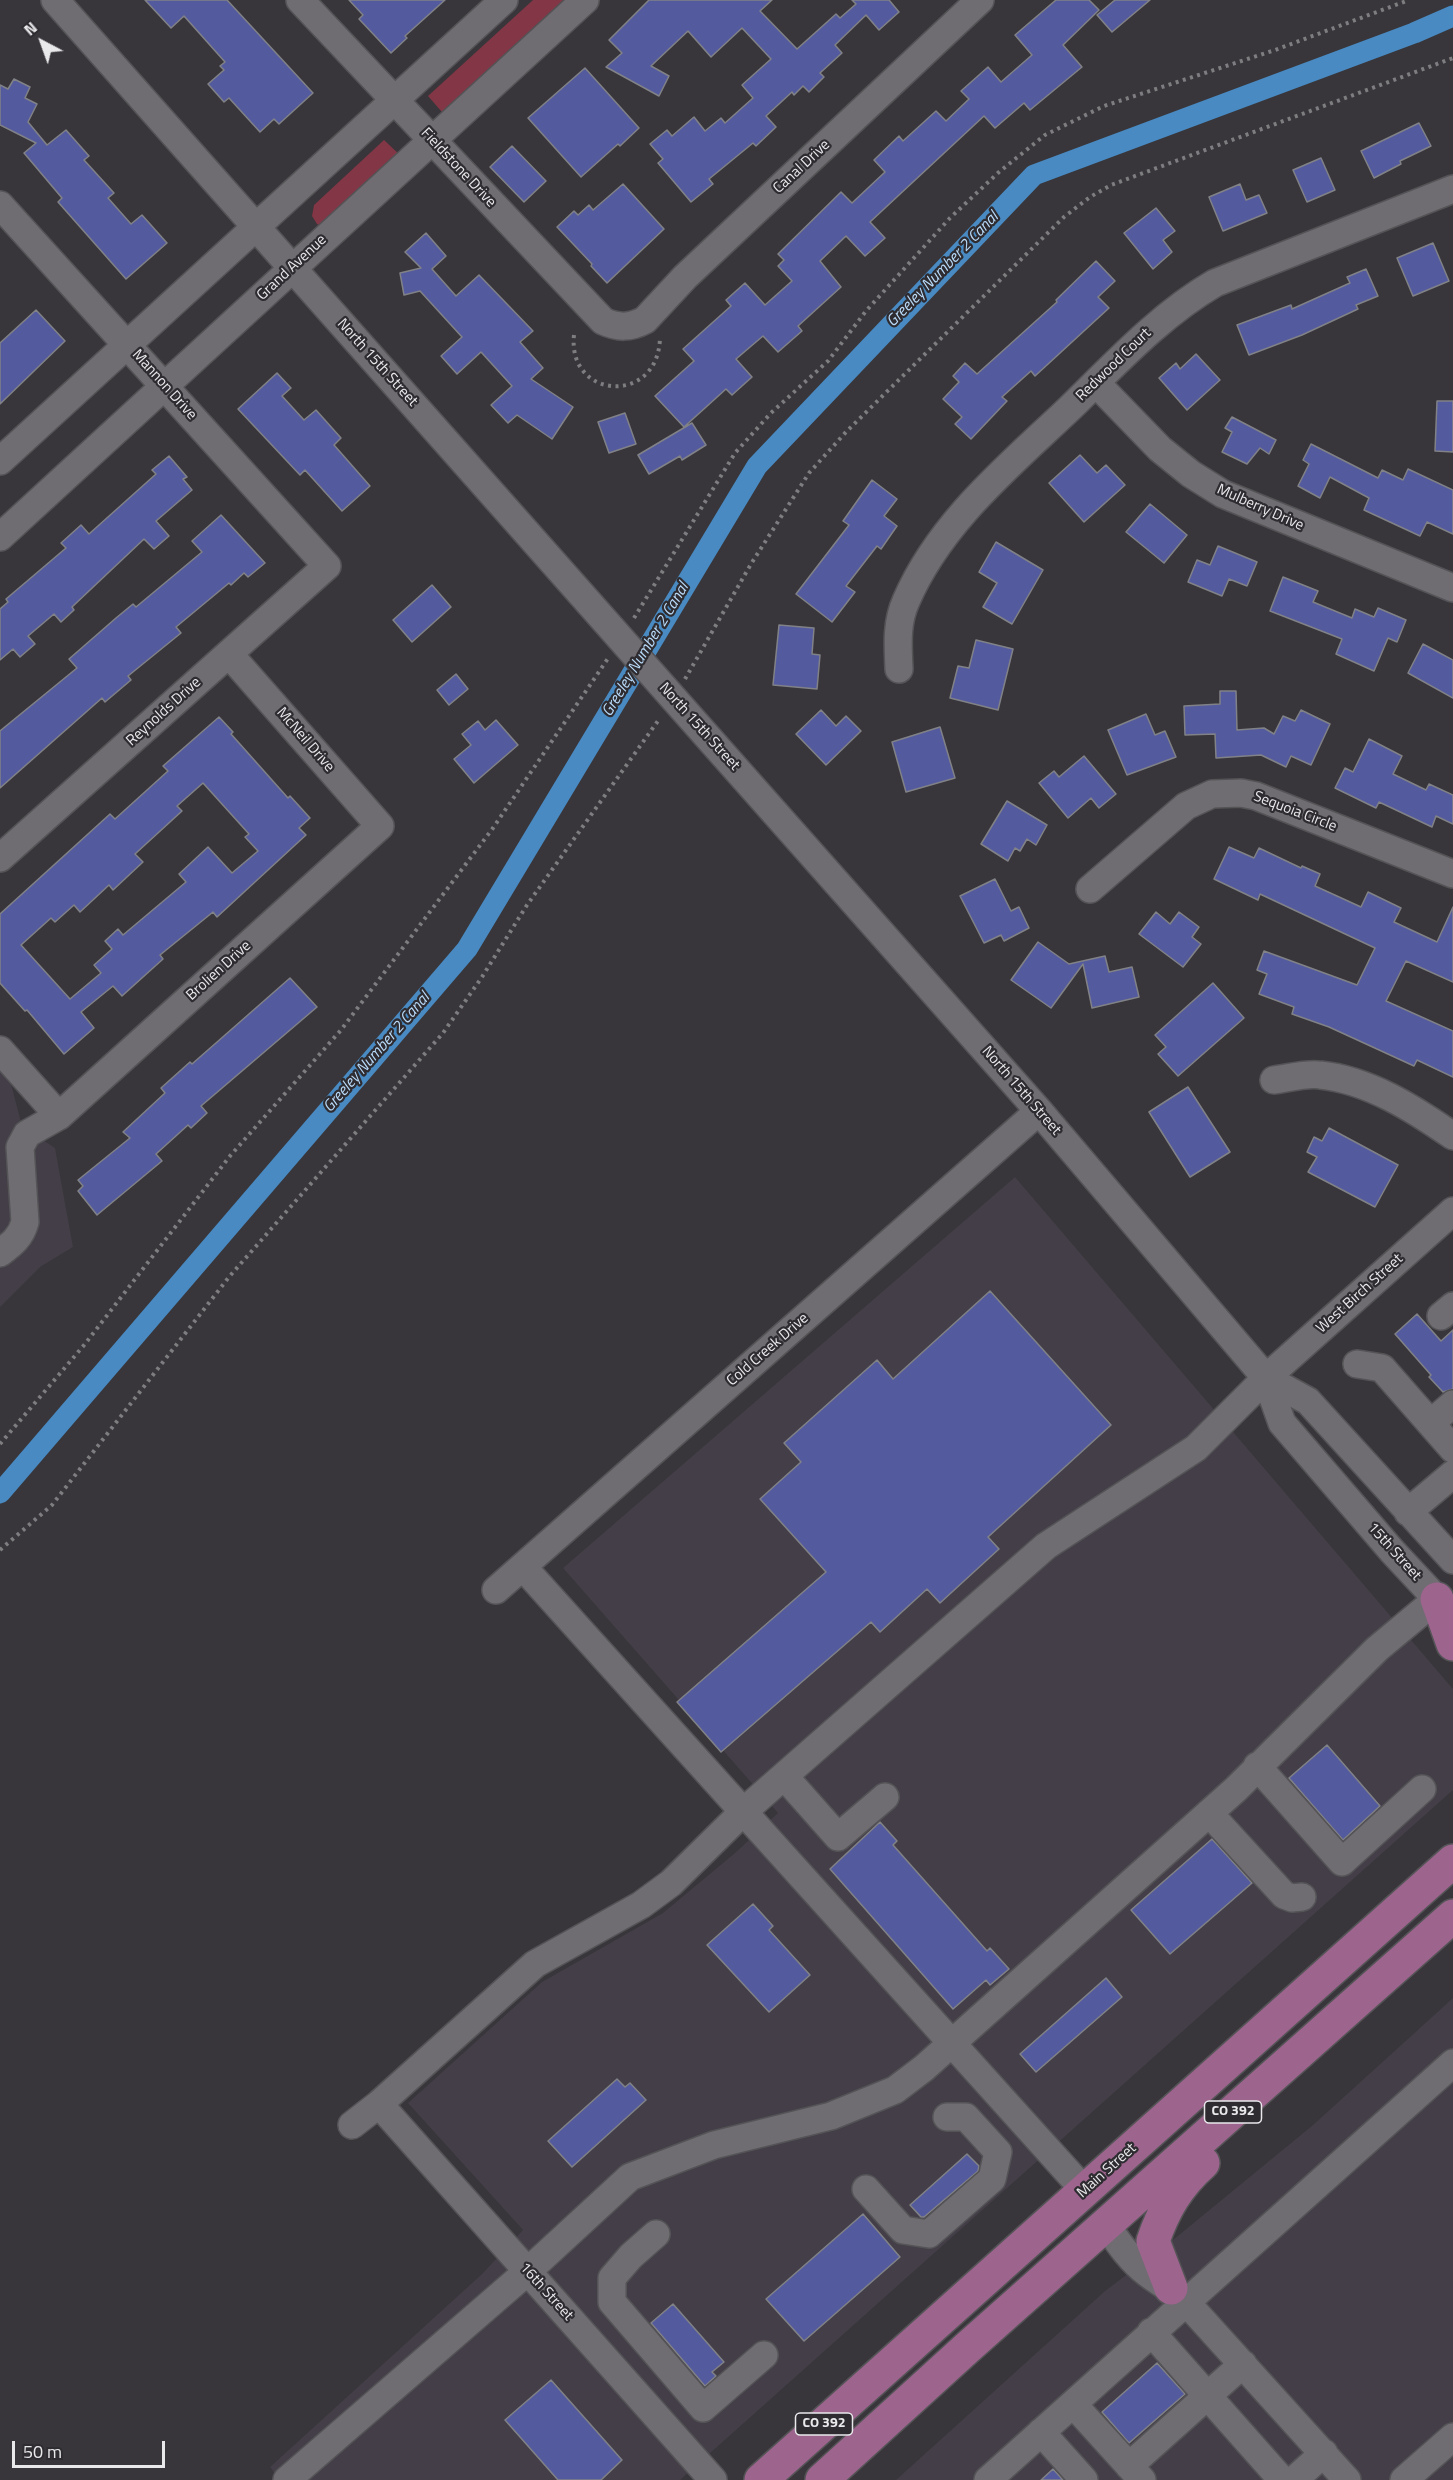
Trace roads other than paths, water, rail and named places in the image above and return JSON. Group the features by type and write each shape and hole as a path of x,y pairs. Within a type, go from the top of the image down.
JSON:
{"main road":[{"path":"1445,1608 1453,1644"},
{"path":"1391,1915 1443,1845 1453,1836"},
{"name":"Main Street","path":"761,2480 1453,1861"},
{"name":"CO 392","path":"822,2480 1453,1916"},
{"path":"1106,2225 1107,2203 1124,2178 1228,2084 1268,2027"},
{"path":"1178,2295 1153,2241 1167,2206 1190,2174 1269,2103 1296,2056"},
{"path":"967,2348 985,2310 1084,2217 1088,2210 1089,2198 1085,2191"},
{"path":"785,2480 855,2415 886,2368"}],"street":[{"name":"North 15th Street","path":"55,0 1039,1111 1266,1378 1308,1401 1408,1512"},
{"name":"Fieldstone Drive","path":"300,0 603,321 621,327"},
{"path":"0,461 504,0"},
{"name":"Grand Avenue","path":"0,537 585,0"},
{"name":"Canal Drive","path":"621,327 645,320 685,278 980,0"},
{"name":"Redwood Court","path":"899,669 898,633 904,604 912,587 960,513 1156,326 1197,294 1215,284 1453,189"},
{"name":"Mannon Drive","path":"0,205 327,566"},
{"name":"Mulberry Drive","path":"1096,383 1160,448 1191,474 1223,494 1453,588"},
{"name":"Reynolds Drive","path":"0,858 327,566"},
{"name":"McNeil Drive","path":"229,654 380,826"},
{"name":"Sequoia Circle","path":"1090,889 1186,806 1212,795 1226,793 1256,795 1453,874"},
{"name":"Brolien Drive","path":"0,1253 15,1242 25,1222 20,1147 27,1134 58,1116 380,826"},
{"path":"0,1050 58,1116"},
{"path":"1274,1080 1318,1074 1335,1077 1368,1088 1408,1106 1453,1136"},
{"name":"Cold Creek Drive","path":"496,1590 1039,1111"},
{"name":"West Birch Street","path":"352,2125 379,2104 535,1964 641,1905 696,1860 744,1811 1046,1546 1196,1448 1266,1378 1453,1211"},
{"path":"1357,1364 1382,1368 1453,1449"},
{"name":"North 15th Street","path":"1266,1378 1281,1423 1337,1487"},
{"path":"1431,1424 1453,1404"},
{"path":"1453,1474 1408,1512 1453,1560"},
{"name":"15th Street","path":"1337,1487 1445,1608"},
{"path":"523,1566 1085,2191"},
{"path":"286,2480 528,2271 630,2177 714,2145 831,2116 895,2090 952,2043 1209,1813 1377,1649 1445,1608"},
{"path":"1257,1766 1342,1862 1422,1789"},
{"path":"784,1776 838,1837 885,1797"},
{"path":"1209,1813 1284,1895 1292,1898 1302,1897"},
{"path":"1001,2476 1041,2432 1151,2332 1178,2295 1453,2063"},
{"name":"16th Street","path":"379,2104 713,2480"},
{"path":"866,2188 903,2230 929,2234 992,2179 998,2151 966,2117 947,2117"},
{"path":"1106,2225 1128,2256 1146,2273 1178,2295 1244,2364 1347,2480"},
{"path":"656,2234 612,2277 612,2302 703,2408 764,2355"},
{"path":"1151,2332 1282,2480"},
{"path":"1073,2404 1136,2473 1208,2395 1244,2364"},
{"path":"1041,2432 1084,2480"},
{"path":"1404,2480 1453,2437"},
{"path":"1294,2480 1324,2453"}],"waterway":[{"name":"Greeley Number 2 Canal","path":"0,1493 467,949 757,466 1034,175 1414,33 1453,16"}]}
